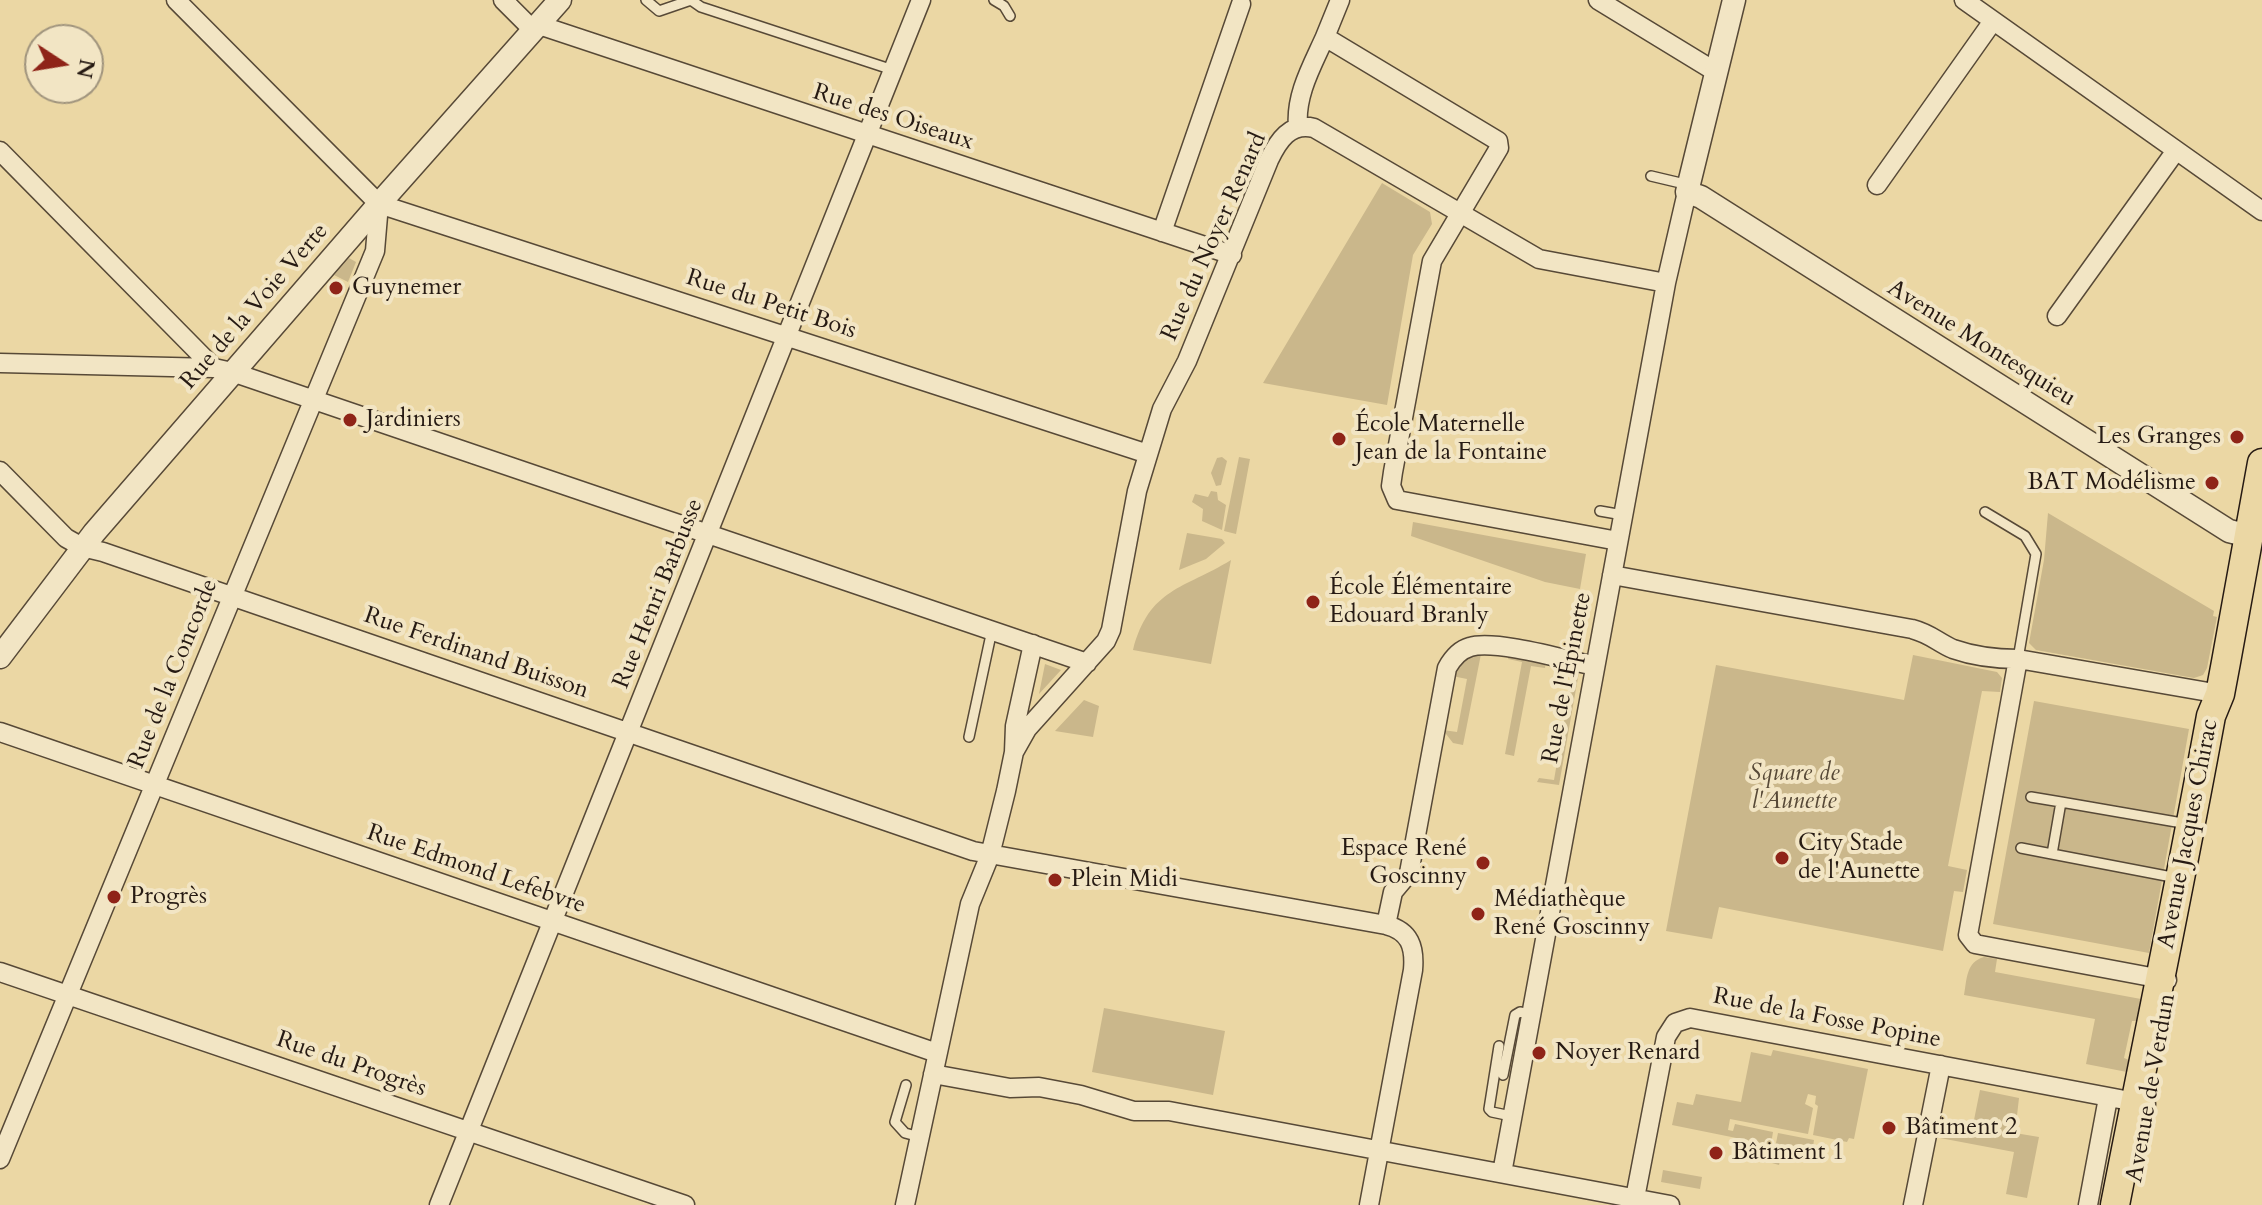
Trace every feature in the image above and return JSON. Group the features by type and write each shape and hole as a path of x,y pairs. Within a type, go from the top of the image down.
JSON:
{"main road":[{"name":"Avenue Jacques Chirac","path":"2173,923 2211,716 2220,694 2262,463"},
{"name":"Avenue de Verdun","path":"2164,980 2173,923"},
{"name":"Avenue Jacques Chirac","path":"2115,1205 2131,1101 2164,980"},
{"name":"Avenue de Verdun","path":"2131,1101 2132,1205"}],"street":[{"path":"176,0 379,204"},
{"path":"503,0 537,28"},
{"name":"Rue de la Voie Verte","path":"0,657 82,547 223,370 379,204 560,0"},
{"name":"Rue Henri Barbusse","path":"439,1205 921,0"},
{"path":"1298,127 1300,94 1340,0"},
{"path":"1598,0 1716,72"},
{"path":"1688,189 1734,0"},
{"path":"1964,0 2262,211"},
{"path":"1162,232 1241,4"},
{"path":"1877,185 1993,21"},
{"name":"Rue des Oiseaux","path":"537,28 1232,255"},
{"path":"1325,37 1498,141 1499,148 1432,261 1393,472 1393,493 1397,500 1618,541"},
{"name":"Rue du Noyer Renard","path":"1014,752 1027,729 1106,641 1111,630 1132,510 1162,409 1187,361 1276,145 1284,136 1298,127 1314,128 1539,259 1666,283"},
{"path":"0,151 223,370"},
{"path":"2057,316 2175,152"},
{"name":"Rue de l'Épinette","path":"1502,1173 1666,283 1688,189"},
{"name":"Avenue Montesquieu","path":"1688,189 2229,531 2249,536"},
{"name":"Rue du Petit Bois","path":"379,204 1148,454"},
{"name":"Rue de la Concorde","path":"0,1159 375,251 379,204"},
{"path":"0,363 223,370 1087,663"},
{"path":"0,471 66,538 82,547"},
{"name":"Rue Ferdinand Buisson","path":"82,547 231,595 990,855 1394,928"},
{"path":"1612,575 1912,629 1930,634 1955,650 2220,694"},
{"path":"905,1205 970,904 990,855 1014,752 1015,726 1033,644"},
{"path":"1369,1205 1413,970 1412,945 1394,928 1393,892 1409,873 1447,668 1464,649 1483,645 1595,666"},
{"path":"2018,659 1968,935 1975,944 2164,980"},
{"name":"Rue Edmond Lefebvre","path":"0,732 937,1053"},
{"name":"Rue du Progrès","path":"0,972 685,1205"},
{"name":"Rue de la Fosse Popine","path":"1635,1198 1666,1037 1670,1028 1681,1019 1690,1018 2131,1101"},
{"path":"1913,1205 1941,1065"},
{"path":"933,1074 1010,1088 1039,1087 1081,1095 1134,1111 1169,1111 1670,1205"},
{"path":"2088,1205 2131,1101"}],"lane":[{"path":"646,0 659,11 691,0 701,7 893,70"},
{"path":"994,0 1004,6 1010,16"},
{"path":"1651,176 1688,189"},
{"path":"1600,511 1623,515"},
{"path":"1985,512 2025,536 2036,554 2018,659"},
{"path":"969,737 992,630"},
{"path":"2031,797 2191,825"},
{"path":"2052,854 2061,802"},
{"path":"2021,848 2182,879"},
{"path":"1503,1075 1515,1015 1520,1012 1530,1014"},
{"path":"1499,1046 1489,1109 1511,1116"},
{"path":"906,1085 895,1122 897,1128 905,1133 920,1137"}],"green space":[{"path":"1382,183 1430,212 1432,224 1413,255 1387,405 1263,383"},
{"path":"349,258 356,262 348,282 334,275"},
{"path":"1239,457 1250,459 1236,534 1224,531"},
{"path":"1217,458 1227,461 1221,485 1216,486 1211,473"},
{"path":"1211,491 1217,492 1218,500 1226,505 1222,530 1202,521 1203,509 1192,502 1195,494 1208,497"},
{"path":"2048,513 2214,611 2213,616 2217,617 2203,675 2194,678 2036,650 2029,643 2044,560"},
{"path":"1413,522 1586,554 1580,589 1545,582 1411,536"},
{"path":"1187,533 1222,539 1225,543 1206,559 1179,570"},
{"path":"1231,560 1211,664 1133,650 1148,614 1159,602"},
{"path":"1496,651 1495,656 1481,654 1463,745 1453,743 1443,730 1457,732 1467,679 1452,676 1470,656"},
{"path":"1509,654 1546,660 1545,668 1531,666 1514,756 1505,754 1522,662 1508,659"},
{"name":"Square de l'Aunette","path":"1913,655 1997,672 2002,678 2000,692 1982,691 1948,866 1967,870 1963,892 1954,891 1943,951 1719,907 1712,939 1666,931 1716,665 1904,700"},
{"path":"1045,664 1061,670 1039,694"},
{"path":"1559,666 1579,672 1559,785 1537,782 1539,778 1554,780 1572,675 1558,672"},
{"path":"1084,700 1099,706 1093,737 1055,731"},
{"path":"2034,701 2189,729 2149,953 1993,924"},
{"path":"1984,957 1997,959 1995,972 2141,999 2137,1021 2132,1021 2124,1058 2129,1060 2127,1072 2086,1064 2095,1019 1964,995 1971,967"},
{"path":"1104,1008 1225,1031 1213,1095 1092,1072"},
{"path":"1773,1050 1868,1069 1854,1139 1849,1138 1847,1142 1813,1135 1818,1106 1815,1104 1816,1096 1808,1094 1805,1104 1813,1108 1808,1134 1730,1119 1728,1130 1733,1131 1735,1124 1773,1132 1768,1163 1763,1162 1766,1144 1672,1125 1677,1102 1693,1105 1696,1094 1741,1102 1751,1052 1771,1056"},
{"path":"1980,1090 2019,1098 2015,1133 2039,1137 2027,1198 2006,1194 2014,1152 1940,1138 1943,1125 1956,1127 1957,1122 1973,1125"},
{"path":"1778,1133 1814,1140 1813,1147 1800,1144 1798,1150 1783,1147 1779,1165 1772,1163"},
{"path":"1663,1170 1702,1177 1700,1189 1661,1182"}],"place":[{"name":"Guynemer","path":"336,288"},
{"name":"Jardiniers","path":"350,420"},
{"name":"Les Granges","path":"2237,437"},
{"name":"École Maternelle Jean de la Fontaine","path":"1339,439"},
{"name":"BAT Modélisme","path":"2212,483"},
{"name":"École Élémentaire Edouard Branly","path":"1313,602"},
{"name":"City Stade de l'Aunette","path":"1782,858"},
{"name":"Espace René Goscinny","path":"1483,863"},
{"name":"Plein Midi","path":"1055,880"},
{"name":"Progrès","path":"114,897"},
{"name":"Médiathèque René Goscinny","path":"1478,914"},
{"name":"Noyer Renard","path":"1539,1053"},
{"name":"Bâtiment 2","path":"1889,1128"},
{"name":"Bâtiment 1","path":"1716,1153"}]}
